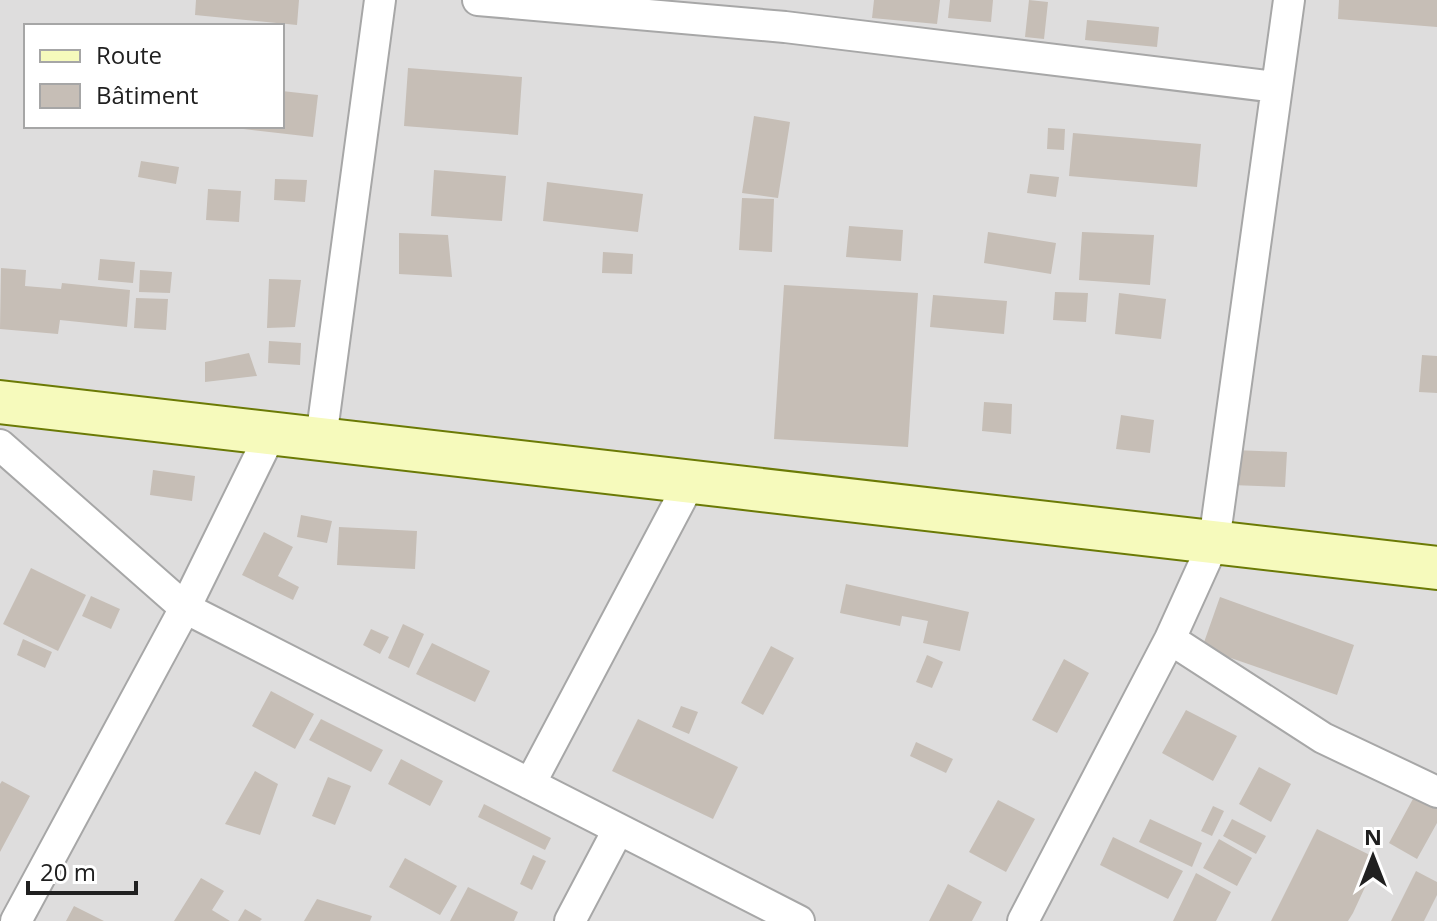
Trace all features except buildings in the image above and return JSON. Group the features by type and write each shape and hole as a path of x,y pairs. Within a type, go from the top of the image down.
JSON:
{"street":[{"path":"321,439 380,0"},
{"path":"478,0 786,14 1276,87"},
{"path":"1023,921 1170,639 1214,542 1289,0"},
{"path":"0,402 1437,568"},
{"path":"16,921 185,608 271,433"},
{"path":"0,445 185,608 799,921"},
{"path":"530,784 690,482"},
{"path":"1170,639 1323,738 1437,792"},
{"path":"570,921 618,830"}],"shaded area":[{"path":"0,0 1437,0 1437,921 0,921"}]}
